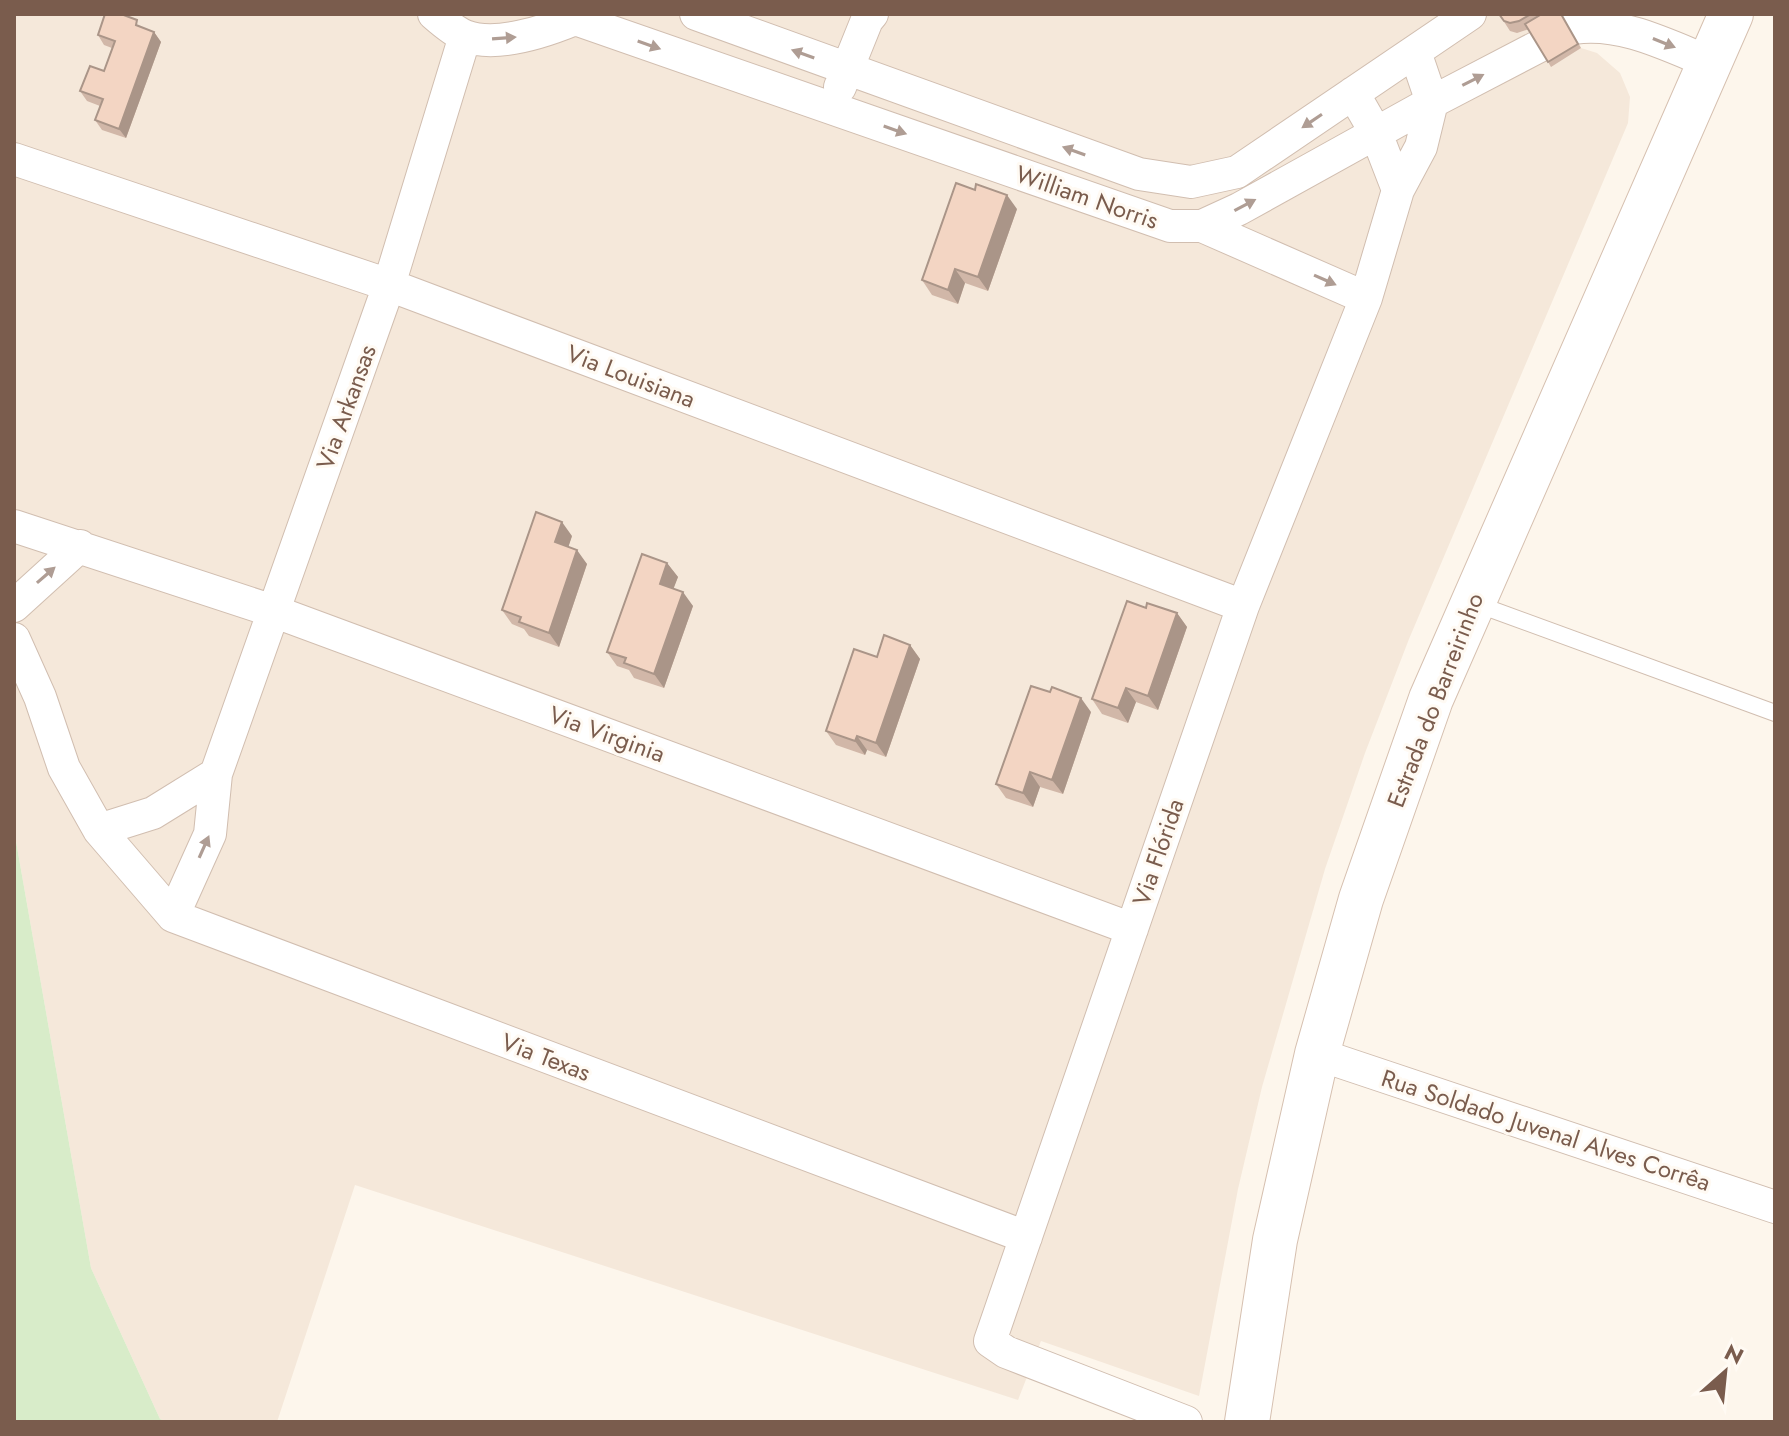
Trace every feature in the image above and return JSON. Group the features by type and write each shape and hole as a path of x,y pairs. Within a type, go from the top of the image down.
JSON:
{"main road":[{"name":"Estrada do Barreirinho","path":"1253,1421 1275,1240 1317,1054 1361,899 1431,699 1731,14"}],"street":[{"path":"434,14 465,36 504,40 551,30 576,17"},
{"name":"William Norris","path":"696,14 1139,174 1191,182 1237,172 1470,14"},
{"path":"833,109 845,69 872,14"},
{"name":"William Norris","path":"576,17 1170,226 1202,226 1574,28 1615,22"},
{"path":"1615,22 1711,63"},
{"name":"Via Arkansas","path":"173,916 210,834 216,774 389,285 465,36"},
{"path":"1415,52 1432,102"},
{"path":"1353,93 1376,133 1398,190"},
{"name":"Via Flórida","path":"1174,1417 990,1343 1243,606 1366,298 1398,190 1421,147 1432,102"},
{"name":"Via Louisiana","path":"14,159 389,285 1243,606"},
{"path":"1202,226 1366,298"},
{"name":"Via Virginia","path":"14,526 273,611 1132,929"},
{"path":"14,606 80,546"},
{"name":"Via Texas","path":"14,639 40,697 64,768 99,830 173,916 1026,1237"},
{"path":"99,830 153,813 216,774"},
{"name":"Rua Soldado Juvenal Alves Corrêa","path":"1317,1054 1775,1207"}],"lane":[{"path":"1472,602 1775,713"}],"shaded area":[{"path":"14,14 1564,14 1574,28 1581,48 1597,53 1620,73 1630,97 1628,123 1409,639 1325,869 1262,1087 1238,1189 1199,1396 1041,1341 1018,1400 355,1185 277,1422 167,1422 160,1419 91,1268 14,830"}],"green space":[{"path":"14,830 91,1268 160,1419 167,1422 14,1422"}],"building":[{"path":"105,14 121,14 137,20 136,25 154,32 119,129 95,120 103,99 80,91 90,66 104,71 115,41 98,35"},
{"path":"1499,14 1531,14 1510,23"},
{"path":"1542,14 1561,14 1578,44 1548,62 1525,24"},
{"path":"956,183 975,190 976,184 1007,195 978,277 955,269 948,290 922,280"},
{"path":"536,512 562,522 555,542 577,550 549,633 519,622 521,617 502,610"},
{"path":"642,554 667,563 660,584 683,592 654,674 624,663 626,658 607,652"},
{"path":"1127,601 1146,608 1147,603 1177,613 1148,696 1126,688 1118,708 1092,699"},
{"path":"884,635 910,645 876,743 857,736 855,741 826,731 854,649 877,657"},
{"path":"1031,686 1050,692 1052,687 1081,698 1052,780 1030,772 1023,793 996,784"}]}
